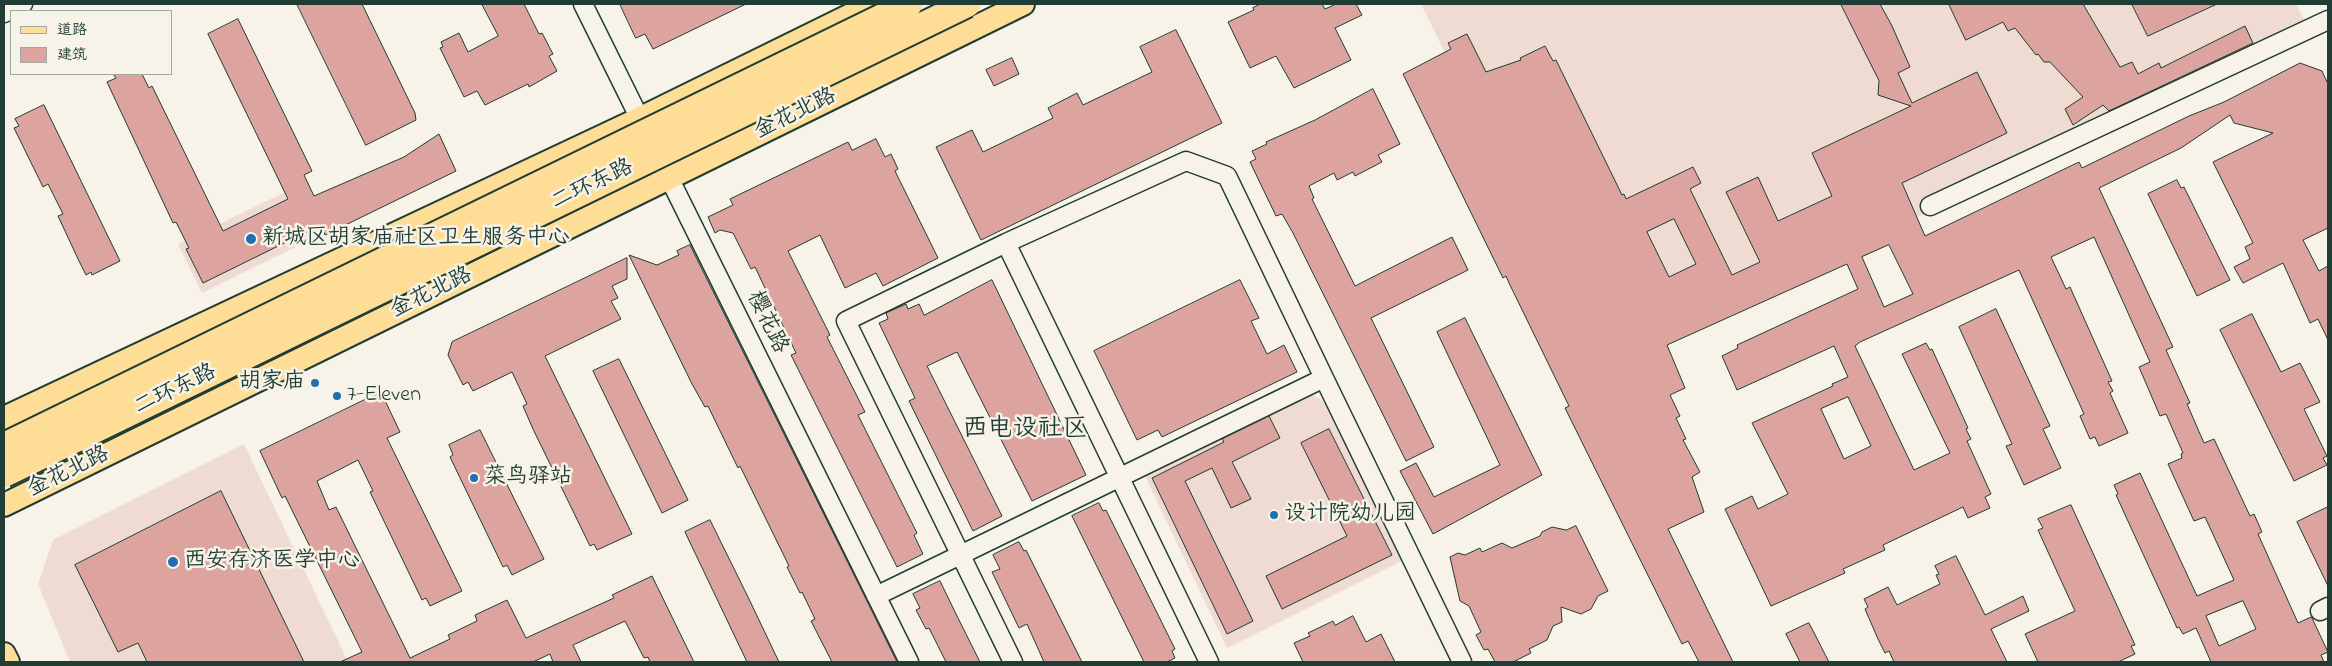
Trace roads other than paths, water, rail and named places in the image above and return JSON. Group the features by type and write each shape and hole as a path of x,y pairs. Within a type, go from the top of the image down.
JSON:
{"highway":[{"name":"二环东路","path":"4,446 909,4"},
{"name":"二环东路","path":"4,474 967,4"}],"main road":[{"path":"4,418 639,119 873,4"},
{"name":"金花北路","path":"4,505 1023,4"},
{"path":"4,654 8,662"}],"street":[{"path":"10,10 23,4"},
{"name":"樱花路","path":"583,4 910,662"},
{"path":"1930,206 2328,20"},
{"path":"1012,662 846,321 1006,243 1186,161 1227,176 1462,662"},
{"path":"1006,243 1120,477 1207,662"},
{"path":"876,596 1324,378"}],"place":[{"name":"新城区胡家庙社区卫生服务中心","path":"251,239"},
{"name":"胡家庙","path":"315,383"},
{"name":"7-Eleven","path":"337,396"},
{"name":"菜鸟驿站","path":"474,478"},
{"name":"设计院幼儿园","path":"1274,515"},
{"name":"西安存济医学中心","path":"173,562"}],"district":[{"name":"西电设社区","path":"1025,431"}]}
